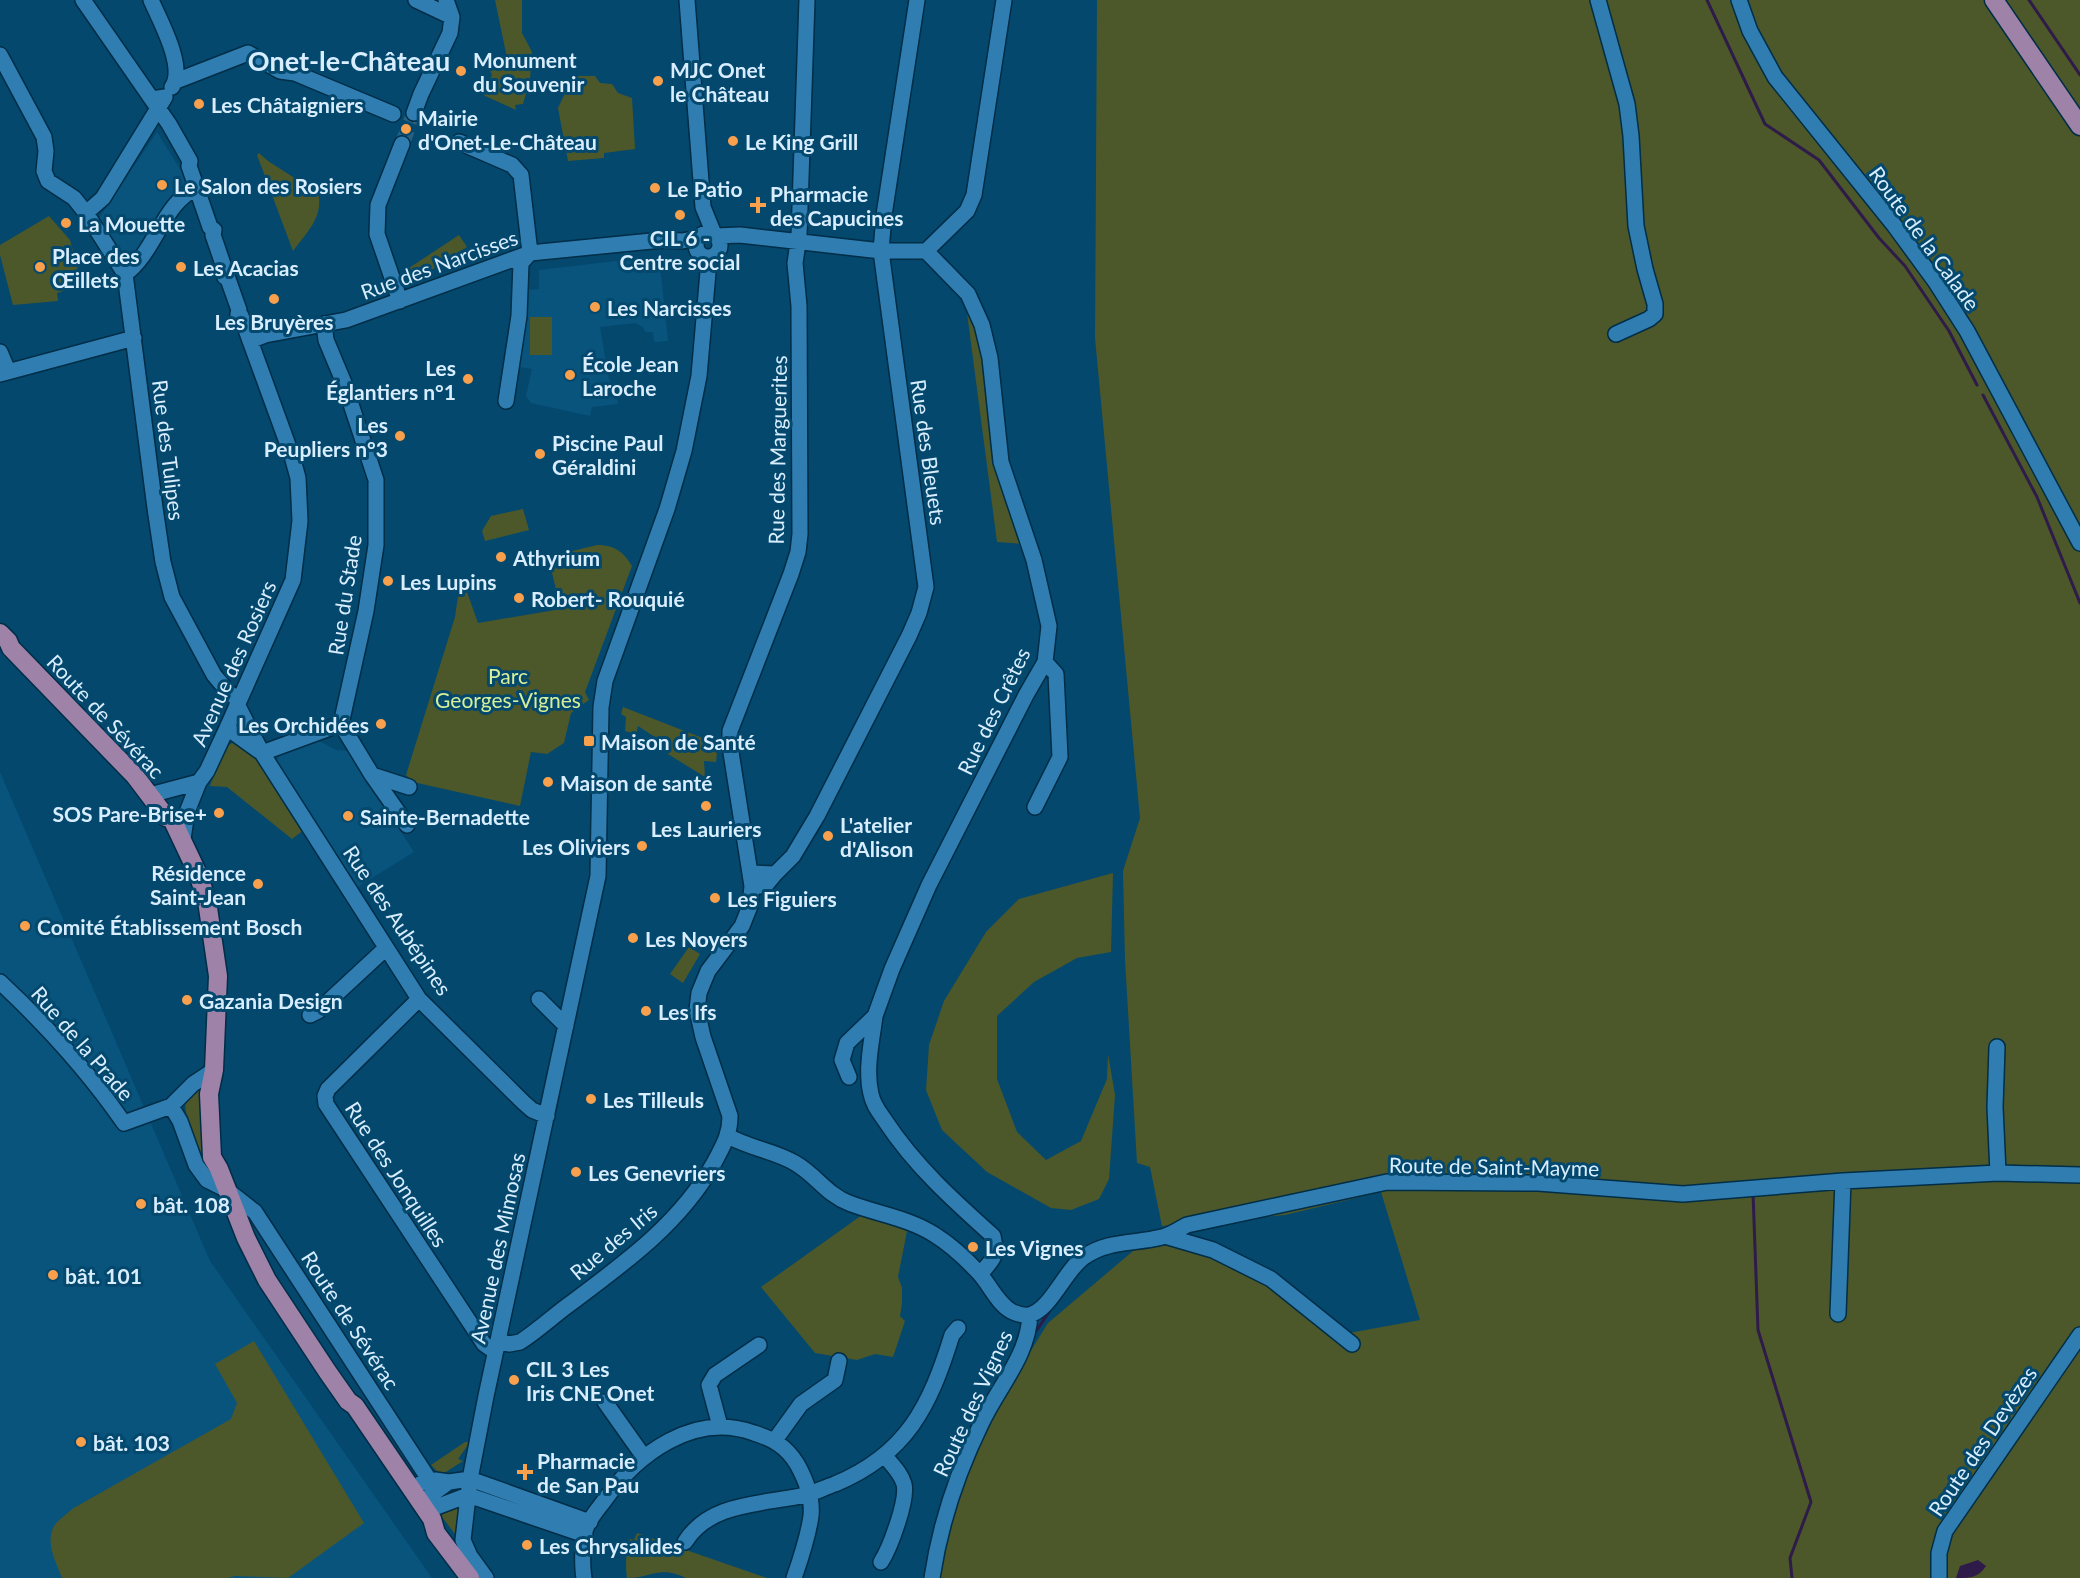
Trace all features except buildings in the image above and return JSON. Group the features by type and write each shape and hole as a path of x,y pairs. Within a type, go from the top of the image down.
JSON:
{"main road":[{"path":"1994,0 2080,126"},
{"name":"Route de Sévérac","path":"0,633 8,641 5,645 101,740 150,795 165,816 172,819 183,839 207,901 218,976 214,1070 209,1094 212,1157 219,1169 246,1238 263,1271 274,1277 408,1486 426,1511 441,1525 478,1578"},
{"name":"Route de Sévérac","path":"426,1511 436,1533 470,1578"}],"street":[{"name":"Avenue des Rosiers","path":"83,0 159,101 187,160 298,478 300,521 293,580 207,771 199,782 188,812 183,839"},
{"path":"151,0 175,57 176,81"},
{"path":"416,0 452,17"},
{"path":"414,113 450,33 452,17 446,0"},
{"path":"687,0 703,197 710,243"},
{"name":"Rue des Marguerites","path":"751,879 730,746 730,731 798,552 800,534 799,306 795,263 798,241 807,0"},
{"name":"Rue des Bleuets","path":"751,879 765,886 793,856 817,816 909,636 919,613 926,587 881,250 884,215 917,0"},
{"path":"926,251 967,211 974,195 1004,0"},
{"path":"1598,0 1627,104 1636,226 1655,304 1654,314 1649,319 1616,334"},
{"name":"Route de la Calade","path":"1738,0 1750,31 1775,77 1894,225 1935,280 1967,331 2080,543"},
{"path":"86,213 103,198 159,101 176,81 248,53 280,71 295,73 393,114"},
{"name":"Rue des Tulipes","path":"0,55 44,137 46,151 44,171 48,181 74,198 125,274 155,508 163,562 172,597 214,675 238,702"},
{"path":"459,142 512,165 521,175 530,253 522,263 519,316 506,401"},
{"path":"400,301 377,234 378,205 402,144"},
{"path":"125,274 135,266 175,206 189,191 197,188"},
{"name":"Rue des Narcisses","path":"250,341 265,335 346,320 530,253 662,240 710,243 798,241 881,250 926,251"},
{"name":"Avenue des Mimosas","path":"486,1578 470,1556 463,1540 470,1479 598,876 601,708 605,681 667,509 684,451 699,376 710,243"},
{"name":"Rue des Crêtes","path":"926,251 968,294 982,325 990,358 1000,462 1034,560 1049,626 1045,662 929,885 892,969 875,1016 871,1051 870,1093 893,1133 919,1165 993,1236 996,1246 994,1258 980,1274"},
{"name":"Rue du Stade","path":"324,324 326,340 344,383 376,480 376,546 366,611 341,724"},
{"path":"0,352 4,373 134,338"},
{"path":"1035,807 1060,757 1056,674 1045,662"},
{"name":"Rue des Aubépines","path":"238,702 262,753 419,999 523,1102 532,1110 546,1116"},
{"path":"262,753 341,724 372,775 407,825"},
{"name":"Rue des Aubépines","path":"227,728 262,753"},
{"path":"372,775 409,787"},
{"path":"150,795 199,782"},
{"path":"165,816 188,812"},
{"path":"751,879 750,906 742,926 708,970 699,993 697,1010 703,1037 730,1116 728,1136 795,1163 812,1175 829,1193 848,1203 907,1222 933,1234 980,1274 1005,1306 1022,1315 1030,1315"},
{"path":"310,1015 318,1011 386,948"},
{"name":"Rue de la Prade","path":"2,988 33,1013 100,1089 124,1123 171,1106"},
{"name":"Rue des Jonquilles","path":"419,999 328,1089 325,1096 326,1104 478,1336 484,1344 491,1348 497,1345"},
{"path":"539,999 566,1026"},
{"name":"Rue des Crêtes","path":"849,1077 843,1060 847,1043 875,1016"},
{"path":"1997,1047 1995,1107 1998,1173"},
{"path":"214,1070 193,1084 171,1106 180,1121 196,1165 207,1180 227,1190"},
{"name":"Rue des Iris","path":"497,1345 502,1342 509,1344 520,1342 529,1337 652,1240 678,1214 698,1187 728,1136"},
{"name":"Route de Saint-Mayme","path":"1030,1315 1041,1310 1072,1266 1085,1256 1114,1243 1165,1236 1187,1225 1387,1182 1538,1183 1683,1194 1843,1181 1998,1173 2080,1175"},
{"path":"1838,1314 1843,1181"},
{"name":"Route de Sévérac","path":"227,1190 255,1212 430,1481"},
{"path":"1165,1236 1213,1250 1271,1279 1352,1344"},
{"name":"Route des Vignes","path":"932,1578 937,1546 951,1498 982,1422 1024,1346 1030,1328 1030,1315"},
{"path":"685,1542 692,1531 729,1508 810,1494 851,1477 885,1456 909,1430 930,1395 952,1335 958,1328"},
{"name":"Route des Devèzes","path":"1939,1578 1939,1553 1945,1531 2080,1335"},
{"path":"720,1426 709,1385 716,1375 759,1345"},
{"path":"775,1440 801,1404 835,1380 839,1361"},
{"path":"605,1402 644,1456"},
{"path":"584,1578 587,1528 610,1492 644,1456 666,1442 693,1429 720,1426 744,1429 775,1440 790,1454 803,1475 810,1494 811,1515 794,1578"},
{"path":"881,1562 889,1550 904,1499 904,1486 901,1478 885,1456"},
{"path":"408,1486 430,1481 449,1482 470,1479 587,1528"},
{"path":"426,1511 449,1482"},
{"path":"426,1511 468,1495 493,1504 587,1528"},
{"path":"465,1522 493,1504"}],"shaded area":[{"path":"157,132 188,182 126,267 97,221"},
{"name":"Les Narcisses","path":"659,256 668,341 654,342 653,332 645,332 643,327 635,323 600,327 609,380 614,384 618,404 592,407 590,416 531,403 526,396 532,369 519,367 527,290 539,289 539,270"},
{"name":"Sainte-Bernadette","path":"319,741 336,750 350,751 414,852 356,888 277,761 279,755"},
{"path":"0,772 210,1261 432,1578 0,1578"},
{"path":"1978,1560 1986,1566 1980,1573 1970,1577 1956,1578 1960,1566"}],"green space":[{"path":"495,0 522,0 522,33 532,52 530,80 523,104 515,105 516,110 483,95 492,75 489,62 507,58"},
{"path":"1097,0 2080,0 2080,1578 940,1578 950,1518 989,1418 1048,1323 1152,1235 1276,1274 1349,1333 1420,1320 1381,1192 1285,1215 1162,1226 1150,1167 1137,1163 1125,960 1123,871 1140,818 1095,338"},
{"path":"573,76 595,76 600,83 612,84 618,93 632,98 635,149 604,153 604,158 568,161 558,108"},
{"path":"259,153 318,193 318,210 313,224 293,251 257,155"},
{"name":"Place des Œillets","path":"49,216 70,240 82,285 57,293 58,301 13,305 0,255 0,245"},
{"path":"459,235 467,247 416,280 409,268"},
{"path":"966,305 978,325 994,435 1023,544 997,542"},
{"path":"530,317 552,317 552,355 530,355"},
{"path":"523,509 529,530 485,541 482,531 491,516"},
{"name":"Parc Georges-Vignes","path":"597,545 618,550 632,566 585,692 589,700 571,713 564,743 547,754 531,752 520,806 413,782 406,775 455,617 461,575 478,623 561,609 548,557"},
{"path":"623,707 718,744 716,762 704,761 705,777 668,754 670,747 638,726 636,734 625,731 626,717 621,714"},
{"path":"234,742 258,756 305,829 292,839 227,787 210,786 224,748"},
{"path":"1113,873 1111,952 1077,958 1034,982 997,1016 997,1079 1017,1132 1046,1160 1081,1141 1107,1079 1108,1054 1115,1095 1109,1179 1099,1199 1071,1210 1051,1208 987,1172 942,1130 926,1090 929,1045 944,1001 986,932 1019,899"},
{"path":"689,947 700,954 683,983 670,974"},
{"path":"202,1081 211,1169 208,1169 198,1154 185,1106 185,1097"},
{"path":"862,1215 907,1231 898,1277 902,1288 900,1316 905,1321 893,1357 875,1354 857,1360 815,1353 761,1287"},
{"path":"254,1341 364,1523 288,1578 235,1576 228,1578 62,1578 51,1546 54,1526 72,1509 231,1419 237,1403 215,1364"},
{"path":"465,1442 470,1442 458,1459 463,1461 441,1475 431,1465"},
{"path":"464,1502 458,1538 439,1513"},
{"path":"637,1533 767,1578 686,1578 662,1572 627,1578 626,1558 630,1539 634,1540"}],"waterway":[{"path":"1707,0 1765,124 1819,160 1879,238 1905,266 1949,331 1977,385"},
{"path":"2029,0 2080,75"},
{"path":"1983,395 2037,497 2080,603"},
{"path":"1753,1193 1758,1330 1811,1502 1790,1558 1792,1578"},
{"path":"1033,1336 1051,1309"}],"tunnel":[{"path":"402,144 414,113"}],"place":[{"name":"Monument du Souvenir","path":"461,71"},
{"name":"MJC Onet le Château","path":"658,81"},
{"name":"Les Châtaigniers","path":"199,104"},
{"name":"Mairie d'Onet-Le-Château","path":"406,129"},
{"name":"Le King Grill","path":"733,141"},
{"name":"Le Salon des Rosiers","path":"162,185"},
{"name":"Le Patio","path":"655,188"},
{"name":"Pharmacie des Capucines","path":"758,205"},
{"name":"CIL 6 - Centre social","path":"680,215"},
{"name":"La Mouette","path":"66,223"},
{"name":"Place des Œillets","path":"40,267"},
{"name":"Les Acacias","path":"181,267"},
{"name":"Les Bruyères","path":"274,299"},
{"name":"Les Narcisses","path":"595,307"},
{"name":"École Jean Laroche","path":"570,375"},
{"name":"Les Églantiers n°1","path":"468,379"},
{"name":"Les Peupliers n°3","path":"400,436"},
{"name":"Piscine Paul Géraldini","path":"540,454"},
{"name":"Athyrium","path":"501,557"},
{"name":"Les Lupins","path":"388,581"},
{"name":"Robert- Rouquié","path":"519,598"},
{"name":"Les Orchidées","path":"381,724"},
{"name":"Maison de Santé","path":"589,741"},
{"name":"Maison de santé","path":"548,782"},
{"name":"Les Lauriers","path":"706,806"},
{"name":"SOS Pare-Brise+","path":"219,813"},
{"name":"Sainte-Bernadette","path":"348,816"},
{"name":"L'atelier d'Alison","path":"828,836"},
{"name":"Les Oliviers","path":"642,846"},
{"name":"Résidence Saint-Jean","path":"258,884"},
{"name":"Les Figuiers","path":"715,898"},
{"name":"Comité Établissement Bosch","path":"25,926"},
{"name":"Les Noyers","path":"633,938"},
{"name":"Gazania Design","path":"187,1000"},
{"name":"Les Ifs","path":"646,1011"},
{"name":"Les Tilleuls","path":"591,1099"},
{"name":"Les Genevriers","path":"576,1172"},
{"name":"bât. 108","path":"141,1204"},
{"name":"Les Vignes","path":"973,1247"},
{"name":"bât. 101","path":"53,1275"},
{"name":"CIL 3 Les Iris CNE Onet","path":"514,1380"},
{"name":"bât. 103","path":"81,1442"},
{"name":"Pharmacie de San Pau","path":"525,1472"},
{"name":"Les Chrysalides","path":"527,1545"}],"district":[{"name":"Onet-le-Château","path":"349,60"}]}
